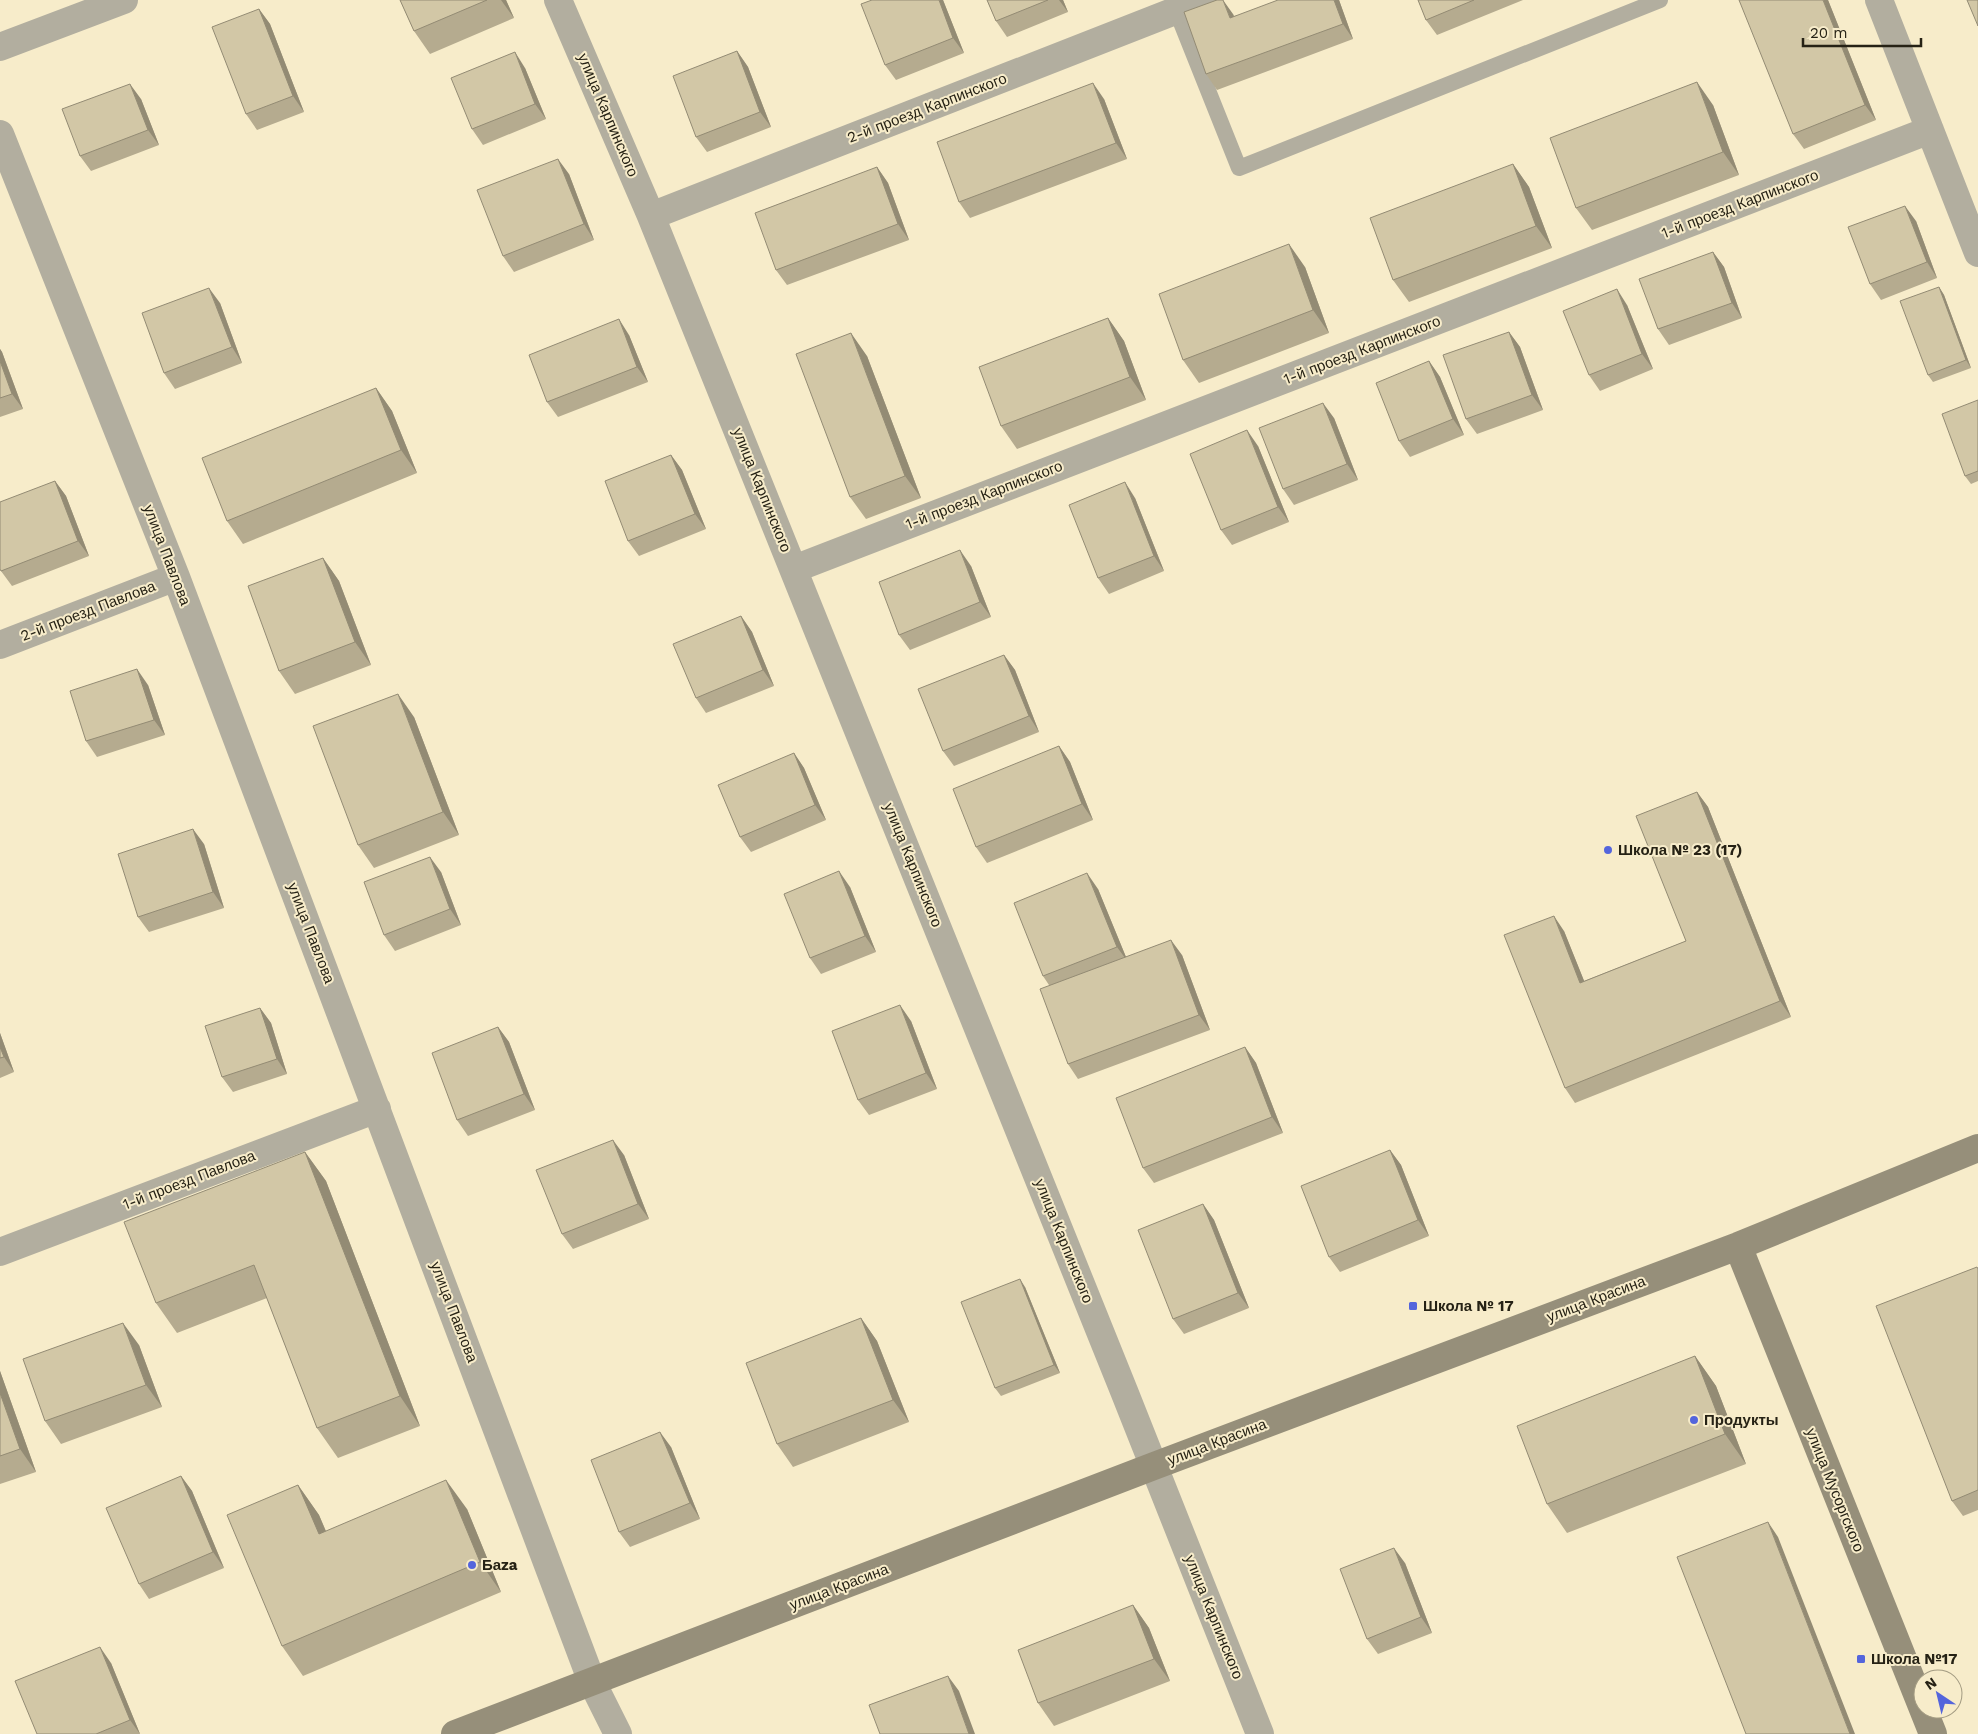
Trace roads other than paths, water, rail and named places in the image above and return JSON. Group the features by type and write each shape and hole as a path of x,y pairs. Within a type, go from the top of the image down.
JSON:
{"main road":[{"name":"улица Красина","path":"455,1734 1154,1466 1738,1246 1978,1148"},
{"name":"улица Мусоргского","path":"1738,1246 1933,1734"}],"street":[{"path":"0,46 124,0"},
{"name":"улица Карпинского","path":"558,0 652,216 1260,1734"},
{"name":"2-й проезд Карпинского","path":"652,216 1203,0"},
{"path":"1879,0 1978,253"},
{"name":"1-й проезд Карпинского","path":"794,569 1930,130"},
{"name":"улица Павлова","path":"0,134 176,577 378,1109 592,1682 618,1734"},
{"name":"2-й проезд Павлова","path":"0,645 176,577"},
{"name":"1-й проезд Павлова","path":"0,1252 378,1109"}],"lane":[{"path":"1176,10 1239,168 1660,0"}],"place":[{"name":"Школа № 23 (17)","path":"1608,850"},
{"name":"Школа № 17","path":"1413,1306"},
{"name":"Продукты","path":"1694,1420"},
{"name":"Баza","path":"472,1565"},
{"name":"Школа №17","path":"1861,1659"}]}
